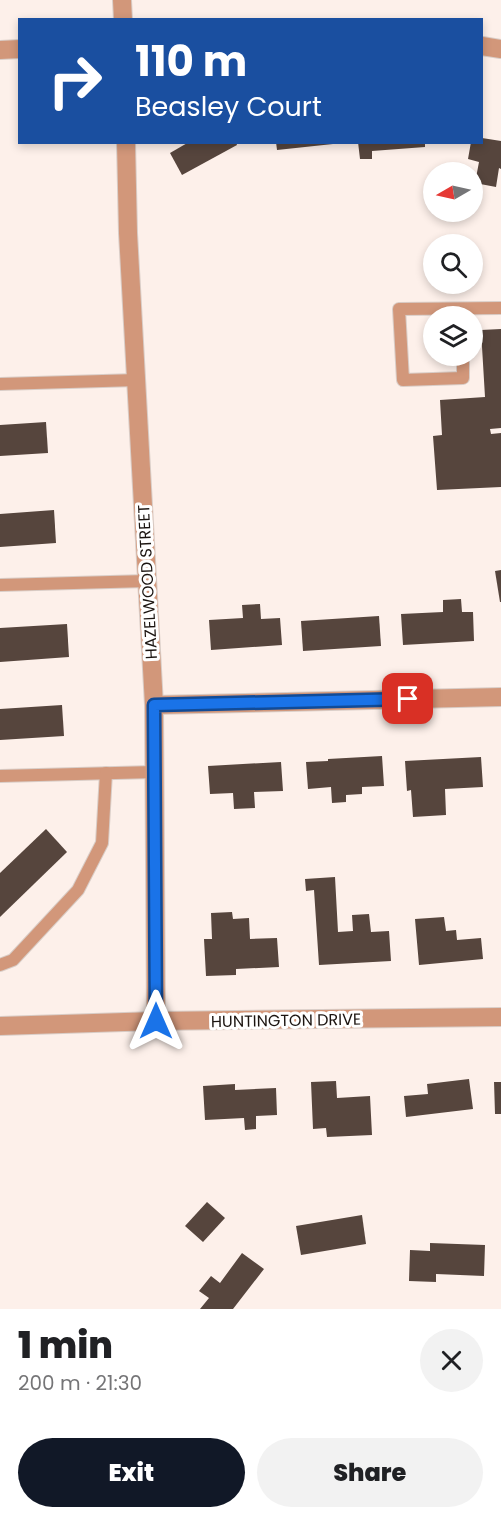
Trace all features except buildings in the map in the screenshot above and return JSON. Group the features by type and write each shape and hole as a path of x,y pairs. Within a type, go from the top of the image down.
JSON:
{"street":[{"path":"122,0 123,18"},
{"path":"483,45 501,49"},
{"path":"0,50 18,49"},
{"name":"HAZELWOOD STREET","path":"126,144 128,233 154,705 156,1021"},
{"path":"154,705 501,697"},
{"name":"HUNTINGTON DRIVE","path":"0,1026 156,1021 501,1017"}],"lane":[{"path":"483,310 501,308"},
{"path":"423,311 399,309 403,380 463,378 463,366"},
{"path":"0,384 137,380"},
{"path":"0,585 147,581"},
{"path":"0,776 154,772"},
{"path":"0,965 13,960 78,890 102,843 106,773"}],"route":[{"path":"156,1021 154,705 408,699"}]}
